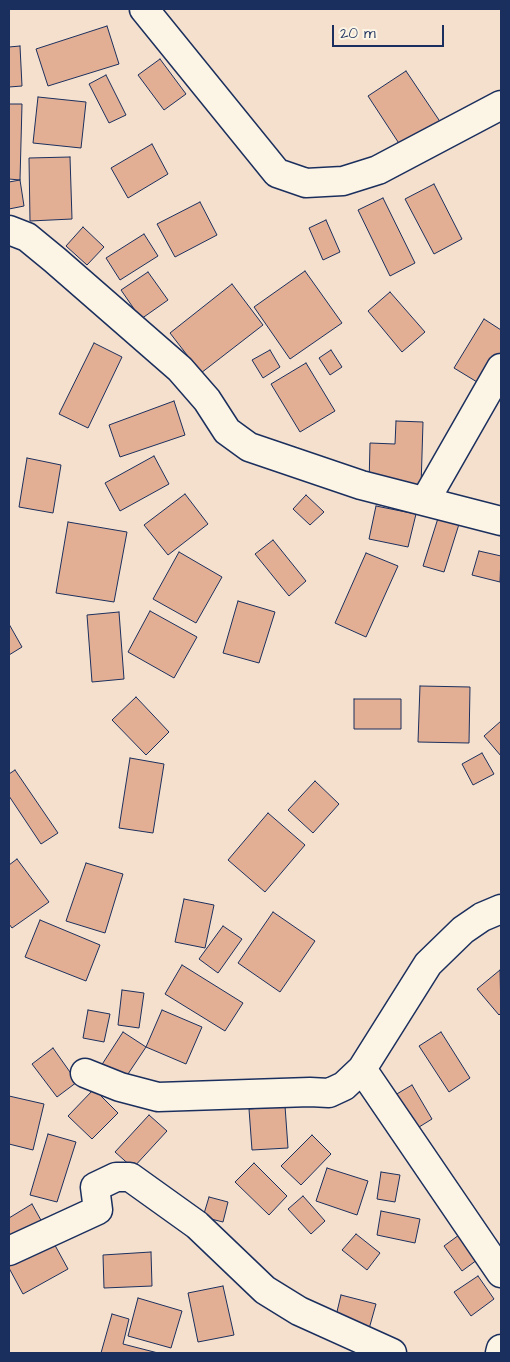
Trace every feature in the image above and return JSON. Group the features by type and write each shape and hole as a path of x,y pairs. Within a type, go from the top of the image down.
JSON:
{"street":[{"path":"144,9 277,173 306,183 342,181 378,170 501,105"},
{"path":"9,230 27,237 180,369 207,400 227,431 249,447 361,485 501,521"},
{"path":"424,501 501,368"},
{"path":"85,1074 120,1087 158,1097 329,1093 344,1086 362,1069 428,964 462,930 501,908"},
{"path":"362,1069 501,1273"},
{"path":"9,1251 98,1210 95,1187 116,1177 130,1178 197,1225 265,1290 299,1311 392,1353"},
{"path":"500,1353 501,1349"}],"building":[{"path":"107,26 119,64 48,86 36,49"},
{"path":"20,46 22,86 9,87 9,47"},
{"path":"160,59 186,94 164,110 138,75"},
{"path":"406,71 441,123 402,148 368,96"},
{"path":"106,75 126,115 109,123 89,84"},
{"path":"38,97 86,102 81,148 33,143"},
{"path":"9,104 22,104 20,180 9,179"},
{"path":"152,144 168,174 128,198 111,168"},
{"path":"70,157 72,219 30,221 29,158"},
{"path":"20,180 24,206 9,209 9,182"},
{"path":"434,184 462,239 434,254 405,199"},
{"path":"383,198 415,263 390,276 358,210"},
{"path":"200,202 217,235 175,257 157,224"},
{"path":"326,220 340,252 323,260 309,228"},
{"path":"83,227 104,247 87,265 66,246"},
{"path":"144,234 158,256 120,280 106,258"},
{"path":"305,271 342,323 290,359 254,307"},
{"path":"148,272 168,300 141,319 121,290"},
{"path":"232,284 263,325 201,373 170,333"},
{"path":"390,292 425,332 402,352 368,311"},
{"path":"484,319 501,330 501,353 482,385 454,368"},
{"path":"94,343 122,357 88,428 59,414"},
{"path":"270,350 280,367 263,378 252,360"},
{"path":"331,350 342,367 330,375 319,358"},
{"path":"306,363 335,411 300,432 271,384"},
{"path":"174,401 185,435 120,457 109,425"},
{"path":"396,421 423,422 421,487 369,485 370,443 395,444"},
{"path":"154,456 169,484 120,511 105,483"},
{"path":"27,458 61,465 53,513 19,507"},
{"path":"185,494 208,524 168,555 144,525"},
{"path":"306,495 324,512 310,525 293,509"},
{"path":"376,506 416,514 408,547 369,539"},
{"path":"439,515 460,521 444,572 423,566"},
{"path":"68,522 127,532 114,602 56,593"},
{"path":"273,540 306,581 289,596 255,554"},
{"path":"479,551 501,556 500,582 472,575"},
{"path":"179,552 222,577 196,623 153,599"},
{"path":"366,553 398,566 366,637 335,623"},
{"path":"238,601 275,612 259,663 223,653"},
{"path":"150,611 197,637 174,678 128,652"},
{"path":"119,612 124,679 92,682 87,615"},
{"path":"9,624 22,647 9,655"},
{"path":"420,686 470,687 469,743 418,742"},
{"path":"136,697 169,732 146,755 112,720"},
{"path":"354,699 401,699 401,729 354,729"},
{"path":"501,721 501,756 484,736"},
{"path":"482,753 494,774 473,785 462,764"},
{"path":"130,758 164,764 153,833 119,828"},
{"path":"15,770 58,833 41,844 9,796 9,774"},
{"path":"315,781 339,804 313,833 288,810"},
{"path":"268,813 305,845 265,892 228,860"},
{"path":"17,859 49,902 12,928 9,924 9,865"},
{"path":"86,863 123,874 105,933 66,921"},
{"path":"184,899 214,905 205,948 175,942"},
{"path":"273,912 315,941 280,992 238,963"},
{"path":"40,920 100,945 86,981 25,957"},
{"path":"223,926 242,939 218,973 199,959"},
{"path":"182,965 243,1003 225,1031 165,994"},
{"path":"500,970 501,1013 499,1015 477,989"},
{"path":"122,990 144,993 139,1028 118,1025"},
{"path":"88,1010 110,1014 104,1042 83,1038"},
{"path":"162,1010 202,1027 186,1064 146,1047"},
{"path":"123,1032 146,1047 124,1080 101,1066"},
{"path":"441,1032 470,1078 449,1092 419,1046"},
{"path":"53,1048 77,1082 57,1097 32,1064"},
{"path":"412,1085 432,1119 411,1132 390,1098"},
{"path":"94,1089 118,1113 92,1139 68,1116"},
{"path":"9,1096 44,1104 33,1150 9,1144"},
{"path":"285,1106 288,1148 252,1150 249,1109"},
{"path":"149,1115 167,1131 133,1168 115,1152"},
{"path":"48,1134 76,1142 57,1202 30,1195"},
{"path":"312,1135 331,1154 301,1185 281,1166"},
{"path":"254,1163 287,1196 269,1215 235,1182"},
{"path":"327,1168 368,1181 357,1215 316,1201"},
{"path":"381,1172 400,1175 395,1202 377,1199"},
{"path":"303,1196 325,1221 311,1234 288,1209"},
{"path":"209,1197 228,1202 223,1222 203,1217"},
{"path":"32,1204 42,1222 9,1241 9,1218"},
{"path":"381,1211 420,1219 415,1243 377,1235"},
{"path":"356,1234 380,1253 367,1270 342,1250"},
{"path":"459,1235 477,1260 462,1271 444,1246"},
{"path":"51,1238 68,1269 23,1294 9,1268 9,1262"},
{"path":"151,1252 152,1286 104,1288 103,1255"},
{"path":"478,1276 494,1299 471,1316 454,1292"},
{"path":"223,1286 234,1335 198,1342 188,1293"},
{"path":"341,1295 376,1304 369,1329 335,1320"},
{"path":"138,1298 182,1311 171,1348 128,1336"},
{"path":"112,1314 129,1319 123,1344 158,1353 101,1353"}]}
